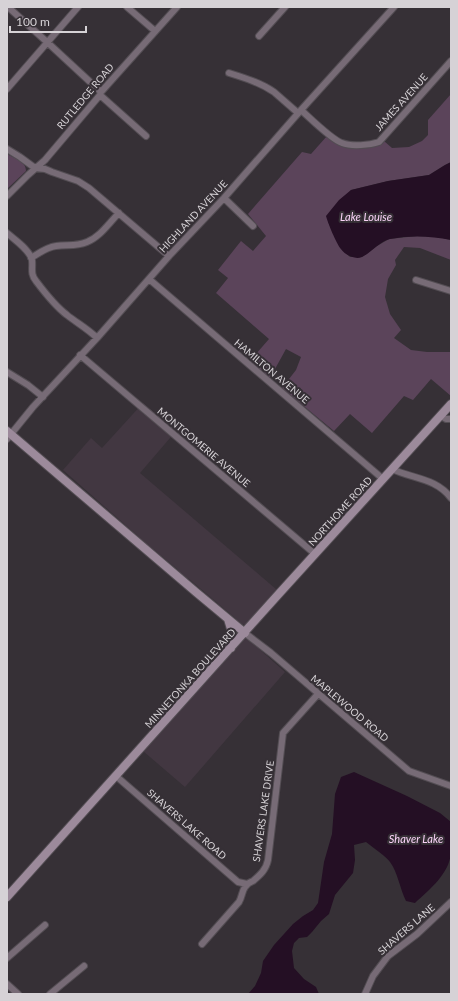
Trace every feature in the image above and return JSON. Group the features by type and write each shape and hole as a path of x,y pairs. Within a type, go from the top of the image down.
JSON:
{"street":[{"path":"8,7 146,136"},
{"path":"7,89 78,7"},
{"path":"127,7 155,31"},
{"name":"RUTLEDGE ROAD","path":"7,196 45,160 100,94 177,7"},
{"path":"259,36 285,7"},
{"name":"HIGHLAND AVENUE","path":"8,434 97,338 169,256 224,198 394,7"},
{"name":"JAMES AVENUE","path":"229,73 262,85 335,139 341,143 350,145 379,142 451,61"},
{"path":"7,149 35,168 78,181 89,188 169,256"},
{"path":"224,198 254,226"},
{"path":"31,258 49,248 77,245 96,238 118,213"},
{"path":"7,233 30,254 32,276 58,308 97,338"},
{"name":"HAMILTON AVENUE","path":"149,279 383,479"},
{"path":"416,280 451,291"},
{"name":"MONTGOMERIE AVENUE","path":"80,355 314,554"},
{"path":"7,372 28,385 43,397"},
{"name":"NORTHOME ROAD","path":"245,633 314,554 451,404"},
{"path":"441,416 446,419 451,419"},
{"name":"MINNETONKA BOULEVARD","path":"8,434 245,633 9,892"},
{"path":"392,469 430,481 440,487 451,498"},
{"path":"228,619 232,632 231,648"},
{"name":"MAPLEWOOD ROAD","path":"245,633 271,653 408,771 451,786"},
{"name":"SHAVERS LAKE DRIVE","path":"202,944 242,898 244,888 247,884 265,869 268,860 283,733 318,694"},
{"name":"SHAVERS LAKE ROAD","path":"116,776 238,882 247,884"},
{"name":"SHAVERS LANE","path":"364,994 373,976 388,956 428,924 451,902"},
{"path":"7,958 45,925"},
{"path":"50,994 84,966"},
{"path":"7,984 15,993"}],"shaded area":[{"path":"451,94 451,162 429,175 388,181 351,190 328,222 341,249 350,257 362,257 389,239 417,236 438,237 451,240 451,260 420,248 404,247 395,260 396,265 388,279 385,297 390,314 401,330 394,338 411,350 451,352 451,396 431,379 413,400 404,396 372,433 350,414 334,431 282,388 296,370 301,357 286,349 270,378 250,361 269,339 216,293 228,278 218,270 241,241 253,251 266,236 248,214 302,152 311,154 327,136 336,143 348,147 360,147 384,141 392,148 409,147 422,141 428,135 428,120"},
{"path":"7,154 22,162 26,171 7,189"},
{"path":"143,403 176,431 140,473 277,590 246,624 240,624 189,579 182,576 177,569 147,545 63,470 91,438 102,448"},
{"path":"245,638 285,672 185,787 143,751 242,639"}],"water":[{"name":"Lake Louise","path":"451,162 451,240 421,236 390,239 382,242 366,255 359,258 348,255 339,246 326,216 339,200 351,190 388,181 429,175"},
{"name":"Shaver Lake","path":"354,772 440,813 451,822 451,853 447,868 438,881 415,903 406,901 393,866 388,860 366,842 354,845 355,860 353,873 335,895 329,914 307,937 299,938 294,943 292,951 294,968 304,979 316,987 319,994 248,994 255,986 261,973 263,961 274,945 293,924 313,910 318,903 324,862 332,834 335,794 341,777"}]}
